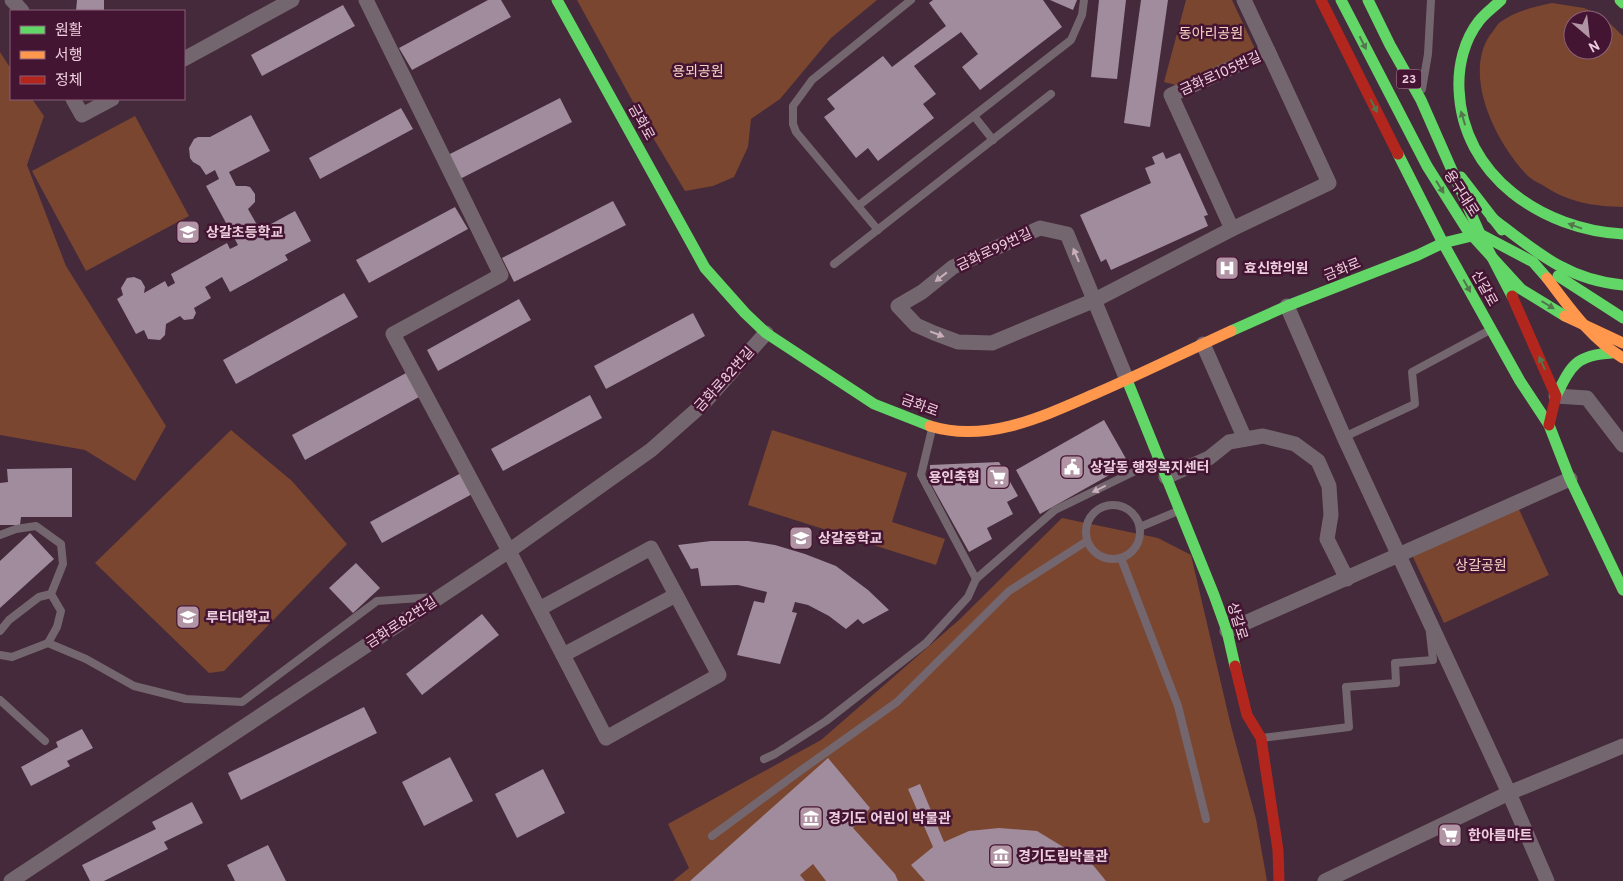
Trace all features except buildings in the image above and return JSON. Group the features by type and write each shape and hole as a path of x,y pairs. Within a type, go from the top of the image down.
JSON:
{"main road":[{"name":"금화로","path":"556,0 705,268 745,313 766,333 874,404 932,427 967,432 999,429 1036,419 1127,380 1287,306 1418,255 1443,243 1480,234"},
{"name":"신갈로","path":"1321,0 1443,243 1520,381 1549,425 1570,479 1623,590"},
{"name":"용구대로","path":"1341,0 1427,166 1468,231 1521,289 1574,321 1623,343"},
{"name":"용구대로","path":"1368,0 1390,46 1421,100 1448,160 1492,218 1536,264 1623,318"},
{"path":"1501,0 1492,6 1476,26 1464,46 1458,66 1457,87 1461,113 1469,137 1485,163 1519,200 1554,218 1585,230 1623,234"},
{"path":"1620,0 1623,3"},
{"path":"1448,160 1480,234 1517,306 1556,396"},
{"path":"1492,218 1574,274 1597,282 1623,285"},
{"path":"1480,234 1536,264 1584,326 1612,353 1623,358"},
{"path":"1549,425 1556,396 1569,371 1581,357 1594,353 1612,353"},
{"name":"상갈로","path":"1127,380 1214,595 1227,631 1247,715 1261,738 1278,850 1279,881"}],"street":[{"path":"12,0 21,10"},
{"path":"185,58 292,0"},
{"path":"366,0 501,276 393,334 509,550 539,609 563,656 606,738 719,675 651,548 539,609"},
{"name":"금화로105번길","path":"1232,229 1171,95 1268,51 1244,0"},
{"path":"1095,300 1232,229 1330,183 1268,51"},
{"path":"74,100 82,115 110,100"},
{"name":"금화로99번길","path":"1095,300 992,343 958,342 934,333 916,325 898,306 922,292 953,268 1040,228 1067,234 1095,300 1127,380"},
{"path":"1287,306 1344,437 1509,793 1547,881"},
{"name":"금화로82번길","path":"12,881 509,550 651,450 702,405 766,333"},
{"path":"1203,344 1244,439"},
{"path":"1556,396 1587,398 1623,445"},
{"path":"1166,477 1209,458 1229,442 1263,436 1295,444 1318,461 1329,486 1331,514 1327,539 1347,579"},
{"path":"1227,631 1570,479"},
{"path":"563,656 676,595"},
{"path":"1325,881 1509,793 1623,746"}],"lane":[{"path":"878,230 796,132 793,124 793,106 812,80 911,0"},
{"path":"858,206 1071,40 1082,15 1084,0"},
{"path":"1421,100 1428,54 1431,0"},
{"path":"834,264 1051,94"},
{"path":"974,116 993,140"},
{"path":"1344,437 1415,404 1412,372 1492,330"},
{"path":"932,427 921,475 976,579"},
{"path":"764,759 826,721 926,643 968,597 976,579 1055,510 1159,460"},
{"path":"1115,504 1124,506 1137,518 1140,527 1137,545 1132,552 1121,558 1106,558 1098,555 1087,541 1087,524 1091,516 1098,509 1106,506 1115,504"},
{"path":"1140,527 1179,511"},
{"path":"0,535 16,529 36,526 61,544 63,564 51,594"},
{"path":"712,836 897,702 1009,591 1087,541"},
{"path":"1121,558 1178,706 1206,819"},
{"path":"0,632 9,620 38,596 51,594"},
{"path":"0,655 12,657 48,643 57,627 61,611 51,594"},
{"path":"48,643 86,659 134,686 186,698 242,702 377,601 438,597"},
{"path":"1261,738 1349,726 1346,687 1396,683 1395,663 1432,660 1429,621"},
{"path":"0,700 45,741"}],"green space":[{"name":"용뫼공원","path":"577,0 877,0 831,38 780,99 751,119 748,147 734,177 713,186 685,191 649,131"},
{"name":"동아리공원","path":"1186,0 1232,0 1256,51 1176,85 1164,82"},
{"path":"1552,3 1589,10 1563,10 1563,60 1613,60 1613,26 1623,36 1623,207 1602,206 1573,200 1531,179 1516,163 1495,129 1482,89 1480,70 1482,52 1490,35 1499,23 1511,15"},
{"path":"0,52 10,67 10,100 33,100 44,116 27,165 66,266 166,426 135,481 85,450 0,435"},
{"path":"135,116 189,216 86,271 32,171"},
{"path":"231,430 292,481 347,544 224,671 209,673 95,563"},
{"path":"772,430 907,473 892,522 945,539 936,565 748,505"},
{"name":"상갈공원","path":"1518,507 1549,575 1444,623 1412,555"},
{"path":"1062,518 1158,538 1191,555 1231,726 1256,819 1267,881 673,881 689,868 668,824 821,740 959,620"}],"traffic: fast":[{"path":"557,0 705,268 745,313 766,333 874,404 930,426"},
{"path":"1341,0 1427,166 1468,231 1521,289 1565,316"},
{"path":"1368,0 1390,45 1421,100 1480,234 1512,296"},
{"path":"1501,0 1484,15 1474,28 1469,36 1461,62 1459,89 1464,120 1475,148 1491,172 1512,193 1537,209 1564,222 1593,230 1623,234"},
{"path":"1620,0 1623,3"},
{"path":"1398,154 1443,243 1520,381 1549,425 1570,479 1623,590"},
{"path":"1461,177 1502,230"},
{"path":"1492,218 1523,242 1568,270 1603,282 1623,285"},
{"path":"1231,331 1287,306 1418,255 1443,243 1480,234 1533,262 1547,278"},
{"path":"1558,276 1623,318"},
{"path":"1556,396 1566,377 1576,364 1590,356 1612,353"},
{"path":"1127,380 1214,595 1227,631 1235,666"}],"traffic: slow":[{"path":"1547,278 1591,332 1623,358"},
{"path":"1565,316 1623,343"},
{"path":"930,426 952,431 973,432 995,429 1038,418 1231,331"}],"traffic: jam":[{"path":"1321,0 1398,154"},
{"path":"1512,296 1556,396 1549,425"},
{"path":"1235,666 1247,715 1261,738 1278,850 1279,881"}],"place":[{"name":"상갈초등학교","path":"188,232"},
{"name":"효신한의원","path":"1227,268"},
{"name":"상갈동 행정복지센터","path":"1072,467"},
{"name":"용인축협","path":"998,477"},
{"name":"상갈중학교","path":"801,538"},
{"name":"루터대학교","path":"188,617"},
{"name":"경기도 어린이 박물관","path":"811,818"},
{"name":"한아름마트","path":"1450,835"},
{"name":"경기도립박물관","path":"1001,856"}]}
